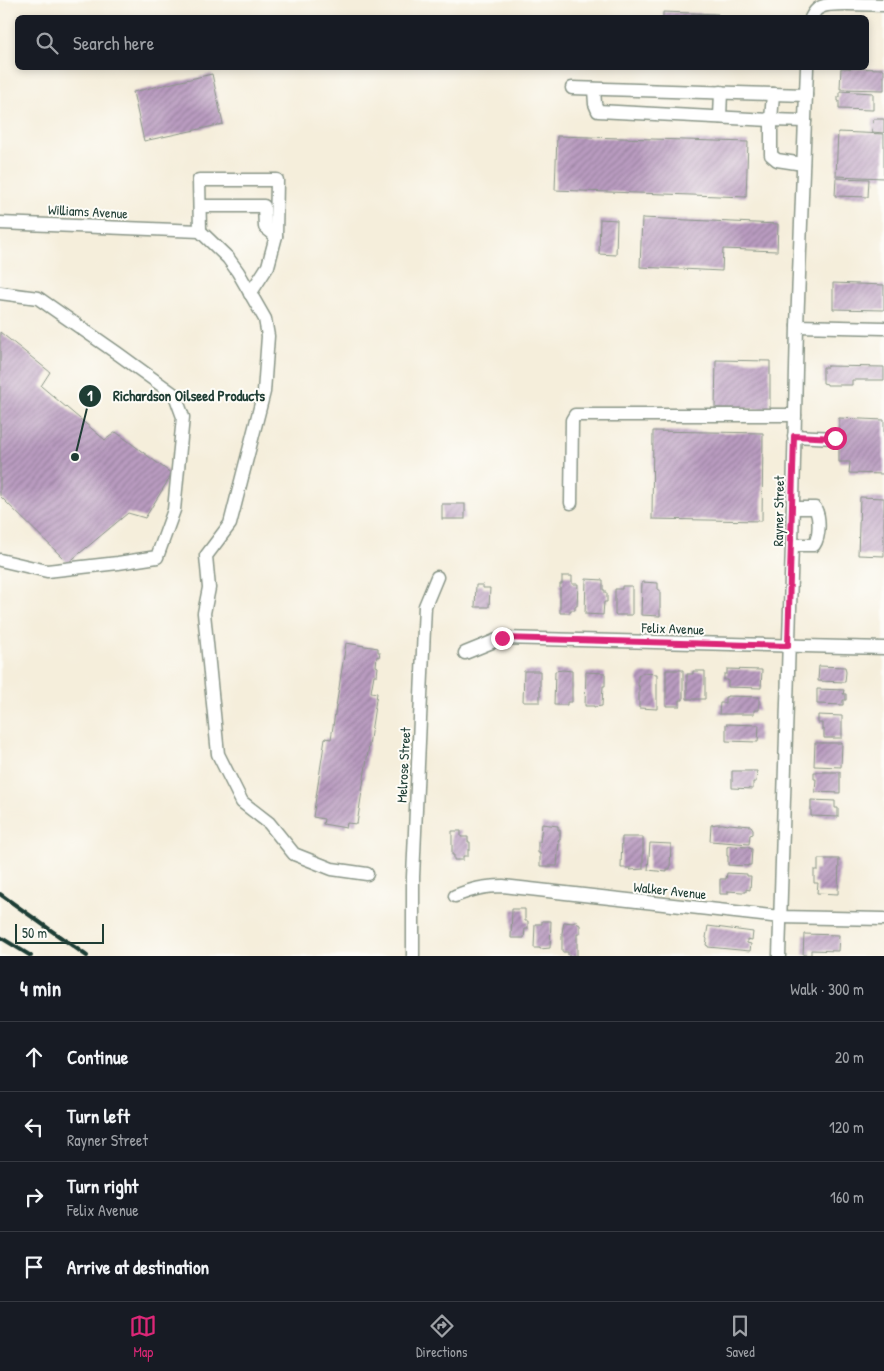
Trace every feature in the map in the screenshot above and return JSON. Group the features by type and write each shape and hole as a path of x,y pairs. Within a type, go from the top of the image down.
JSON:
{"street":[{"path":"812,15 819,7 832,4 884,5"},
{"name":"Rayner Street","path":"779,956 797,326 807,70"},
{"path":"572,88 806,95"},
{"path":"594,88 595,104 598,111 805,121"},
{"path":"657,114 658,90"},
{"path":"720,117 721,92"},
{"path":"773,94 771,156 777,160 803,164"},
{"path":"250,294 268,266 276,236 277,180 199,180 200,231 228,258 238,272 250,294 265,319 268,336 264,392 230,524 206,556 209,588 204,613 218,754 242,802 269,823 294,854 332,869 367,874"},
{"path":"200,206 264,206 265,227 276,236"},
{"name":"Williams Avenue","path":"0,223 200,231"},
{"path":"0,294 38,298 175,395 183,418 174,510 157,557 47,571 0,560"},
{"path":"797,326 884,328"},
{"path":"571,503 572,420 575,415 795,415"},
{"path":"794,436 835,438"},
{"path":"792,545 814,545 818,540 818,512 815,508 793,508"},
{"name":"Melrose Street","path":"413,956 413,876 425,606 437,577"},
{"name":"Felix Avenue","path":"465,652 502,638 884,648"},
{"name":"Walker Avenue","path":"456,896 476,888 504,886 780,917 884,918"}],"building":[{"path":"663,12 718,14 718,15 663,15"},
{"path":"884,69 884,90 840,89 841,70"},
{"path":"212,74 223,124 144,141 133,92"},
{"path":"840,91 873,93 873,110 839,109 838,97 840,97"},
{"path":"873,119 884,119 884,133 872,132"},
{"path":"838,132 884,134 884,178 836,176"},
{"path":"557,136 748,142 746,197 555,190"},
{"path":"836,178 869,179 868,197 835,196"},
{"path":"642,218 778,224 777,251 723,249 722,271 640,267"},
{"path":"600,219 617,220 616,255 599,254"},
{"path":"833,283 884,285 884,310 833,309"},
{"path":"0,332 50,372 41,386 105,440 116,432 172,474 145,518 128,513 68,563 0,496"},
{"path":"716,360 770,361 770,409 715,408"},
{"path":"823,367 884,367 884,380 852,380 852,385 827,385 823,383"},
{"path":"839,418 884,420 884,474 849,473 850,462 839,462"},
{"path":"653,431 763,433 762,521 652,519"},
{"path":"860,497 884,498 884,556 858,555"},
{"path":"442,504 465,504 465,519 442,519"},
{"path":"562,576 572,576 572,584 578,584 577,606 575,606 575,610 570,610 570,613 560,613 560,584 562,584"},
{"path":"586,579 603,580 603,590 607,593 607,602 604,602 603,615 585,614"},
{"path":"642,582 658,583 658,590 660,590 660,616 641,615"},
{"path":"476,585 490,588 489,607 475,607"},
{"path":"622,586 632,586 632,615 615,615 615,589 622,589"},
{"path":"346,643 378,648 378,652 380,652 379,657 377,656 377,675 374,675 371,692 377,693 357,824 347,823 346,828 323,824 324,819 313,817 325,738 331,739"},
{"path":"819,666 845,667 845,682 818,681"},
{"path":"727,669 762,670 761,688 728,687 728,680 724,680 724,674 727,674"},
{"path":"666,670 683,670 683,700 680,700 680,706 666,706"},
{"path":"524,671 540,671 540,702 523,702"},
{"path":"555,671 572,671 572,702 567,702 567,705 554,705"},
{"path":"693,671 705,671 705,699 687,699 687,674 693,674"},
{"path":"586,672 605,673 602,706 585,706"},
{"path":"642,673 657,674 657,709 639,708 638,676"},
{"path":"817,689 844,690 843,694 846,694 846,700 843,700 843,705 817,704"},
{"path":"725,697 759,697 759,710 754,710 754,714 719,714 720,703 725,703"},
{"path":"818,715 842,716 842,738 824,738 824,729 822,729 822,723 818,723"},
{"path":"726,724 759,725 758,742 726,741"},
{"path":"815,743 842,743 841,767 814,766"},
{"path":"732,771 757,771 756,782 753,782 753,789 732,788"},
{"path":"814,772 840,772 840,793 815,792 816,779 814,779"},
{"path":"811,800 835,801 835,808 838,808 838,817 811,816"},
{"path":"542,824 558,826 558,830 560,830 557,866 540,866 538,842 540,842"},
{"path":"711,825 751,826 753,834 750,835 749,844 710,841"},
{"path":"452,831 461,831 461,837 468,837 468,842 470,842 468,856 463,856 463,860 454,860 454,855 452,855"},
{"path":"622,837 643,837 643,869 630,870 631,868 621,868"},
{"path":"650,843 671,844 670,869 667,869 667,872 648,870"},
{"path":"728,846 749,847 752,849 751,865 728,865"},
{"path":"818,859 839,859 838,894 817,893 818,883 814,883 814,870 818,870"},
{"path":"727,873 751,876 750,890 746,889 746,892 728,891 728,894 720,894 720,879 726,879"},
{"path":"512,909 525,909 525,921 528,921 528,929 525,929 524,938 511,938"},
{"path":"542,921 551,921 550,948 534,948 535,924 542,924"},
{"path":"577,921 576,923 580,925 580,934 577,934 577,956 570,956 568,952 562,952 562,933 564,922 573,923"},
{"path":"708,926 753,932 752,940 747,939 747,943 751,944 750,951 708,947 706,945 706,938"},
{"path":"804,934 839,935 838,951 811,950 811,955 803,955"}],"railway":[{"path":"0,894 87,956"},
{"path":"0,937 31,956"}],"place":[{"name":"Richardson Oilseed Products","path":"75,457"}],"route":[{"path":"502,638 788,646 794,436 835,438"}]}
